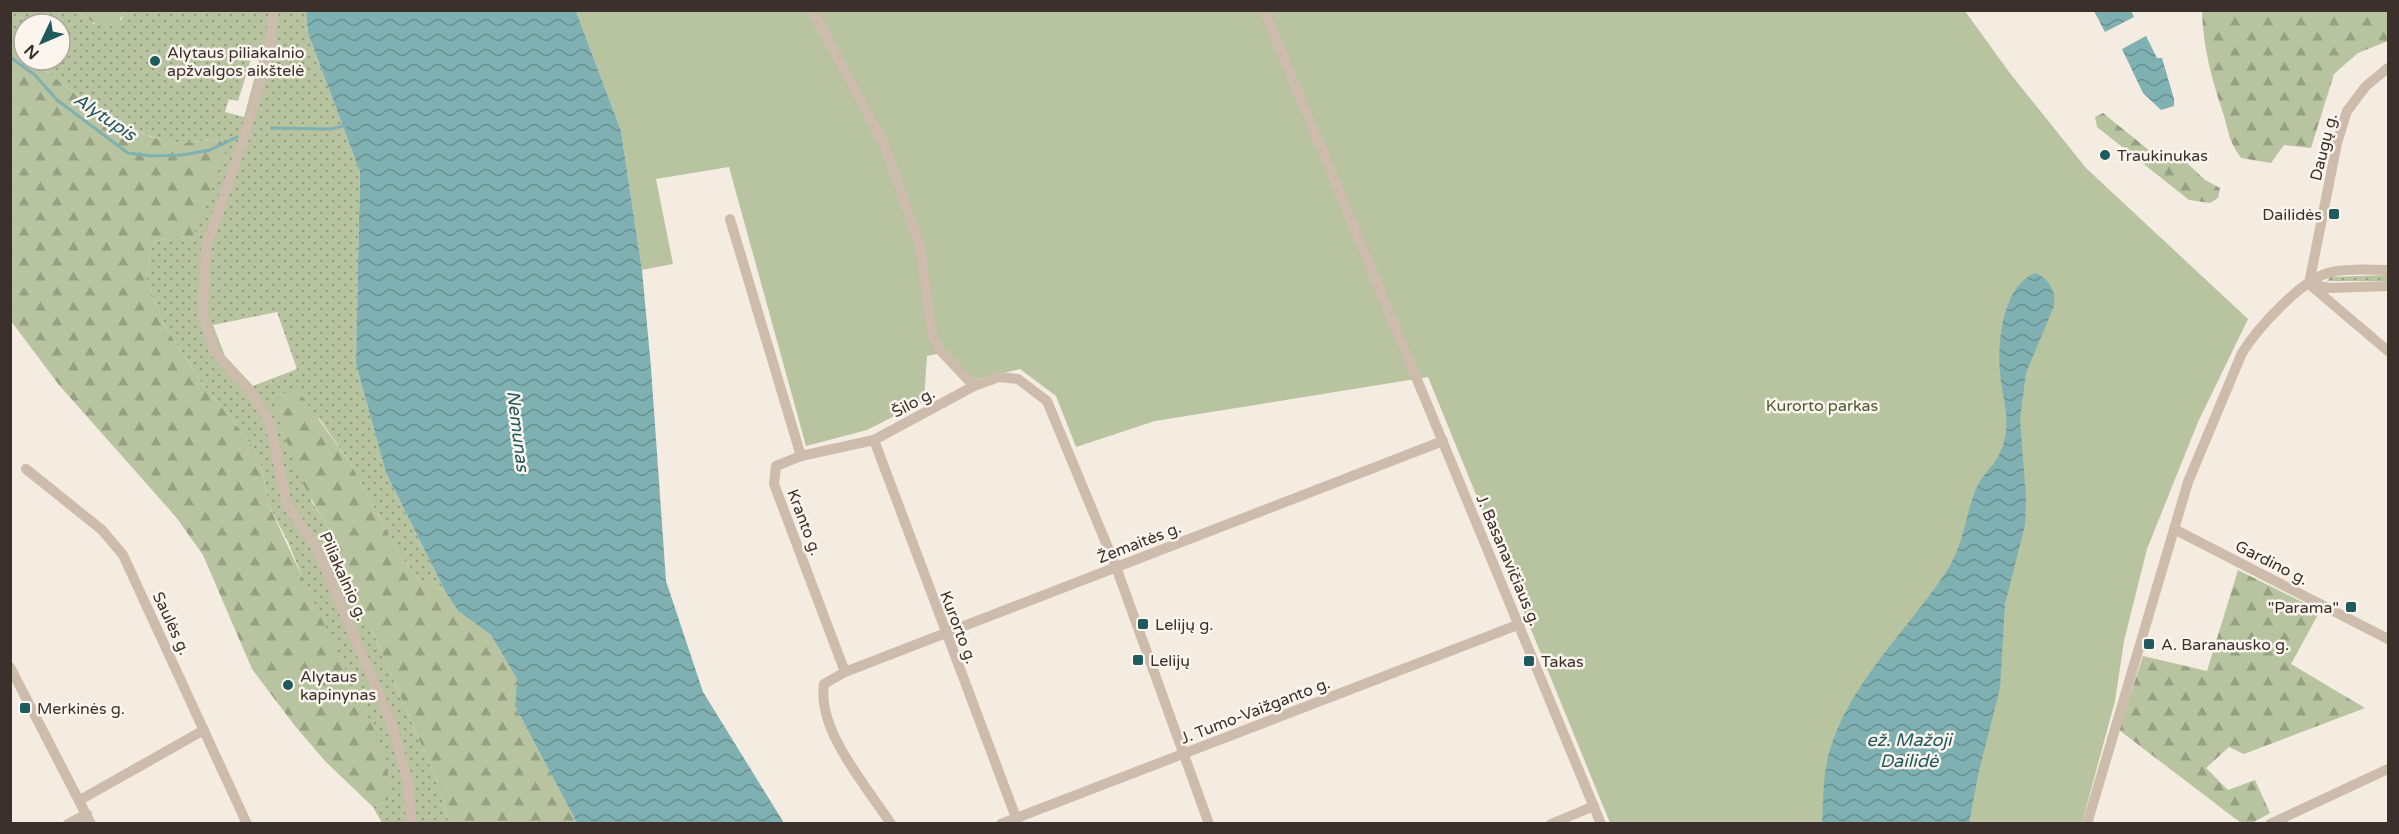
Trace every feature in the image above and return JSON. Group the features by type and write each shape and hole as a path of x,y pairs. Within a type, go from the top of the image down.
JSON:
{"street":[{"name":"Piliakalnio g.","path":"274,10 269,51 243,142 206,247 203,314 214,351 252,393 270,423 287,506 316,547 390,720 408,781 411,824"},
{"path":"812,10 885,146 921,250 932,335 940,350 974,386"},
{"name":"J. Basanavičiaus g.","path":"1264,10 1601,824"},
{"name":"Daugų g.","path":"2309,284 2337,143 2347,111 2366,86 2388,68"},
{"path":"730,219 801,456"},
{"path":"2087,824 2104,760 2188,482 2242,353 2252,337 2282,304 2330,272 2388,270"},
{"path":"2309,284 2330,288 2388,286"},
{"path":"2309,284 2388,351"},
{"name":"Šilo g.","path":"801,456 874,440 974,386 999,377 1018,379 1047,402 1054,412 1116,567"},
{"name":"Kurorto g.","path":"874,440 1017,821"},
{"name":"Žemaitės g.","path":"845,672 1443,441"},
{"name":"Kranto g.","path":"801,456 777,466 774,484 845,672"},
{"name":"Saulės g.","path":"26,469 102,530 117,546 247,824"},
{"name":"Gardino g.","path":"2175,530 2388,639"},
{"path":"1116,567 1209,824"},
{"name":"J. Tumo-Vaižganto g.","path":"1001,824 1017,821 1184,753 1520,624"},
{"path":"10,667 89,819 68,824"},
{"path":"845,672 824,684 822,698 829,728 891,824"},
{"path":"80,800 204,730"},
{"path":"2270,824 2388,769"},
{"path":"1551,824 1594,806"}],"green space":[{"path":"10,11 78,11 94,24 121,20 125,11 306,11 308,33 360,172 356,364 386,473 445,591 418,579 400,555 350,463 319,418 311,501 325,521 440,788 449,823 382,823 373,807 393,797 288,542 269,506 261,464 252,445 199,379 163,323 146,278 151,249 157,241 172,237 219,140 172,142 135,130 98,109 48,72 72,72 72,12 12,12 12,38","holes":["251,59 259,61 244,117 225,112 229,99 238,101","277,312 297,369 253,386 225,356 213,325"]},
{"path":"78,11 125,11 114,24 103,27"},
{"name":"Kurorto parkas","path":"576,11 1965,11 2009,72 2086,168 2248,319 2198,422 2147,549 2124,641 2115,701 2082,823 1610,823 1428,377 1155,421 1076,447 1056,396 1020,369 974,380 941,353 927,356 924,401 867,430 806,446 729,167 656,179 673,264 642,270 621,131"},
{"path":"2202,11 2388,11 2388,41 2358,53 2334,74 2311,148 2284,145 2271,163 2241,158 2231,142 2209,64"},
{"path":"11,37 12,72 48,72 98,109 135,130 153,137 184,143 219,140 227,148 192,239 172,237 157,241 151,249 146,278 163,323 199,379 252,445 261,464 269,506 382,747 393,797 373,807 325,761 295,726 252,669 203,555 176,517 59,385 11,321"},
{"path":"2103,113 2150,151 2185,161 2205,180 2220,188 2218,198 2210,203 2189,200 2097,127 2095,117"},
{"path":"2388,275 2388,281 2327,281 2330,277"},
{"path":"297,389 350,463 400,555 418,579 445,591 458,611 491,635 517,679 515,706 577,823 449,823 440,788 325,521 308,494 290,450 275,405 281,394"},
{"path":"2238,570 2320,611 2291,664 2365,708 2244,754 2229,747 2206,768 2228,790 2255,780 2270,813 2252,823 2241,823 2119,730 2143,656 2207,671"}],"water":[{"name":"Nemunas","path":"306,11 576,11 621,131 642,270 666,581 703,692 784,823 577,823 515,706 517,679 491,635 458,611 445,591 386,473 356,364 360,172 308,33"},
{"path":"2094,11 2131,11 2134,17 2105,32"},
{"path":"2146,36 2157,58 2162,58 2174,99 2174,106 2161,110 2143,93 2122,49"},
{"name":"ež. Mažoji Dailidė","path":"2036,273 2051,286 2054,306 2026,373 2020,419 2026,497 2025,525 2005,604 2000,688 1979,771 1969,823 1822,823 1825,773 1832,744 1843,717 1874,667 1929,596 1952,562 1977,486 2000,453 2007,423 1999,360 2004,316 2016,289 2025,279"}],"waterway":[{"name":"Alytupis","path":"10,57 35,75 57,100 128,153 152,156 182,155 210,150 237,137"},
{"name":"Alytupis","path":"271,128 331,129 347,125"}],"place":[{"name":"Alytaus piliakalnio apžvalgos aikštelė","path":"155,61"},
{"name":"Traukinukas","path":"2105,155"},
{"name":"Dailidės","path":"2334,214"},
{"name":"\"Parama\"","path":"2351,607"},
{"name":"Lelijų g.","path":"1143,624"},
{"name":"A. Baranausko g.","path":"2149,644"},
{"name":"Lelijų","path":"1138,660"},
{"name":"Takas","path":"1529,661"},
{"name":"Alytaus kapinynas","path":"288,685"},
{"name":"Merkinės g.","path":"25,708"}]}
